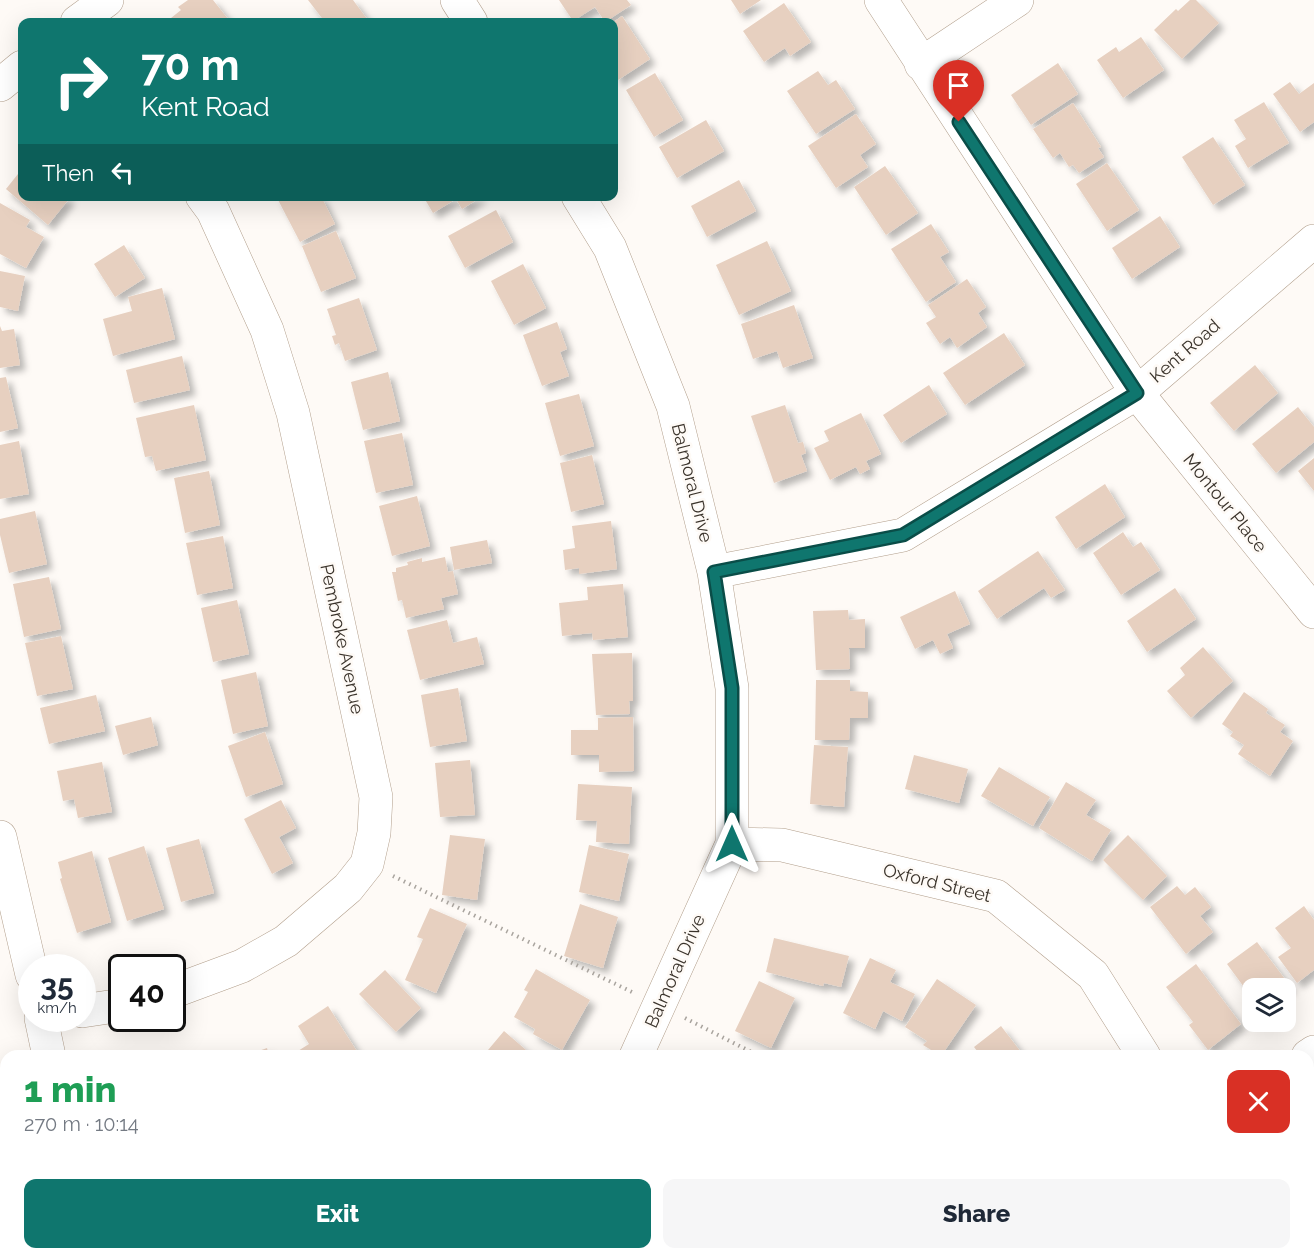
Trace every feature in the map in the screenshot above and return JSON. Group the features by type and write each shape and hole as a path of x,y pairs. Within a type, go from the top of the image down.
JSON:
{"street":[{"path":"85,18 107,0"},
{"path":"457,0 468,18"},
{"name":"Montour Place","path":"881,0 1137,393 1314,612"},
{"path":"921,64 1017,0"},
{"path":"0,85 18,70"},
{"name":"Pembroke Avenue","path":"186,987 242,966 286,940 348,888 367,864 374,833 376,797 293,413 267,330 213,211 206,201"},
{"name":"Balmoral Drive","path":"581,201 610,248 673,406 714,572 732,688 732,844 639,1050"},
{"name":"Kent Road","path":"714,572 903,535 1137,393 1314,241"},
{"path":"0,837 27,954"},
{"name":"Oxford Street","path":"732,844 782,845 996,896 1093,975 1140,1050"},
{"path":"44,1032 48,1050"}],"path":[{"path":"367,864 747,1050"}],"building":[{"path":"188,0 213,0 227,18 171,18 181,10 178,7"},
{"path":"308,0 353,0 366,18 322,18"},
{"path":"559,0 627,0 631,5 611,18 602,18 595,7 578,18 571,18"},
{"path":"731,0 761,0 740,14"},
{"path":"1190,0 1196,0 1219,23 1182,59 1154,30 1176,9 1178,11"},
{"path":"784,3 811,42 790,56 785,48 764,62 743,31"},
{"path":"622,16 650,59 618,80 618,19"},
{"path":"1141,37 1164,70 1123,98 1097,60 1116,47 1119,52"},
{"path":"1058,63 1078,94 1031,125 1011,95"},
{"path":"818,71 828,85 836,80 855,109 816,134 787,91"},
{"path":"655,73 683,120 654,137 626,90"},
{"path":"1290,82 1299,94 1314,83 1314,122 1300,132 1273,94"},
{"path":"1264,102 1289,143 1248,168 1235,146 1246,139 1234,120"},
{"path":"1073,103 1101,147 1098,148 1104,157 1079,173 1073,165 1069,167 1060,153 1053,158 1033,129"},
{"path":"856,114 876,144 860,155 868,167 836,188 808,146"},
{"path":"706,120 724,151 677,178 659,147"},
{"path":"1213,137 1245,185 1213,205 1182,157"},
{"path":"1107,163 1139,210 1107,231 1076,184"},
{"path":"885,166 918,213 886,235 854,187"},
{"path":"18,174 18,199 6,189"},
{"path":"739,180 756,211 707,237 691,206"},
{"path":"20,201 67,201 48,225"},
{"path":"279,201 324,201 335,224 300,242"},
{"path":"426,201 453,201 433,213"},
{"path":"457,201 475,201 462,209"},
{"path":"0,203 30,220 26,227 44,237 26,268 0,254"},
{"path":"496,210 513,242 465,268 448,236"},
{"path":"1160,216 1180,247 1132,279 1112,248"},
{"path":"931,224 949,252 940,257 956,282 926,302 891,249"},
{"path":"336,231 356,278 321,292 302,246"},
{"path":"767,241 791,291 739,315 716,265"},
{"path":"124,245 145,278 115,297 94,264"},
{"path":"523,264 546,308 514,325 491,281"},
{"path":"0,271 25,276 18,311 0,307"},
{"path":"967,279 986,307 978,313 987,327 957,348 950,337 940,344 926,323 936,317 928,305"},
{"path":"162,288 175,339 113,356 103,319 132,311 128,297"},
{"path":"359,298 377,350 345,361 339,343 335,345 332,336 336,335 327,309"},
{"path":"794,305 813,358 783,368 777,351 753,359 741,324"},
{"path":"557,322 567,349 560,352 569,376 542,386 523,335"},
{"path":"0,326 2,331 14,329 20,365 0,368"},
{"path":"1004,333 1025,365 965,405 943,373"},
{"path":"182,356 190,390 134,403 126,370"},
{"path":"1255,365 1278,393 1234,431 1210,403"},
{"path":"388,372 400,421 363,430 351,382"},
{"path":"6,377 18,428 0,432 0,378"},
{"path":"929,385 947,414 901,443 883,415"},
{"path":"579,394 594,446 560,456 545,403"},
{"path":"194,405 206,460 156,471 152,456 145,457 136,418"},
{"path":"785,405 798,443 803,442 806,453 801,455 807,471 774,483 751,416"},
{"path":"1298,407 1314,427 1314,442 1276,473 1252,444"},
{"path":"861,413 881,454 866,461 870,469 860,474 856,467 830,480 814,448 829,441 824,431"},
{"path":"402,433 413,485 376,493 364,441"},
{"path":"19,441 29,494 0,499 0,445"},
{"path":"592,455 604,504 571,512 560,463"},
{"path":"1314,458 1314,491 1298,471"},
{"path":"209,471 220,525 185,533 174,478"},
{"path":"1105,484 1125,517 1076,549 1055,517"},
{"path":"417,496 430,546 392,556 379,506"},
{"path":"35,511 47,564 9,573 0,535 0,519"},
{"path":"611,521 617,569 579,574 579,568 565,570 563,550 575,548 572,526"},
{"path":"1123,532 1133,547 1141,542 1160,570 1121,595 1093,553"},
{"path":"223,536 233,588 197,595 186,543"},
{"path":"487,540 492,563 454,570 450,547"},
{"path":"1038,551 1065,590 1051,598 1044,588 997,619 978,591"},
{"path":"445,557 448,572 453,571 458,594 441,598 444,609 406,618 402,600 398,601 392,572 396,572 396,568 408,565 407,562 422,558 422,562"},
{"path":"49,577 61,629 24,637 13,584"},
{"path":"623,584 628,637 593,640 592,633 562,636 559,603 588,600 587,587"},
{"path":"1175,588 1196,619 1147,652 1127,621"},
{"path":"955,591 970,624 947,634 953,648 940,654 933,640 915,649 900,617"},
{"path":"237,600 249,654 213,662 201,608"},
{"path":"848,610 849,620 865,619 865,648 849,648 850,669 816,670 813,611"},
{"path":"447,620 453,643 477,637 484,664 420,680 407,630"},
{"path":"61,636 73,689 37,696 25,643"},
{"path":"1203,647 1233,681 1191,718 1167,691 1185,675 1180,668"},
{"path":"632,653 633,701 629,701 630,714 596,715 592,654"},
{"path":"256,672 268,726 233,734 221,680"},
{"path":"816,680 850,680 850,691 868,692 868,718 850,718 849,740 815,740"},
{"path":"458,688 467,741 430,747 421,695"},
{"path":"1244,692 1268,709 1266,713 1285,725 1280,732 1293,741 1270,776 1238,754 1244,745 1230,736 1233,732 1222,724"},
{"path":"96,695 105,731 49,744 40,708"},
{"path":"151,717 158,745 123,755 115,726"},
{"path":"633,717 634,771 599,772 599,755 571,755 571,730 598,730 598,718"},
{"path":"265,732 283,784 246,797 228,746"},
{"path":"814,745 848,747 844,807 810,804"},
{"path":"914,755 968,769 959,803 905,789"},
{"path":"470,760 475,815 440,817 435,763"},
{"path":"102,762 112,812 78,818 74,799 63,801 57,771"},
{"path":"999,767 1050,797 1033,826 981,796"},
{"path":"1066,782 1096,800 1086,815 1111,830 1092,861 1039,828"},
{"path":"578,784 632,787 629,844 596,842 597,821 576,820"},
{"path":"281,800 296,828 279,837 293,863 272,874 244,819"},
{"path":"450,835 485,839 477,900 442,895"},
{"path":"1128,835 1167,876 1143,900 1103,860"},
{"path":"199,839 214,893 181,902 166,848"},
{"path":"589,845 629,854 619,901 579,892"},
{"path":"144,846 164,909 127,921 108,858"},
{"path":"92,851 111,922 77,933 60,879 62,878 58,862"},
{"path":"1177,886 1185,895 1195,887 1211,907 1200,916 1213,932 1186,954 1150,907"},
{"path":"580,904 618,917 603,968 564,956"},
{"path":"1304,906 1314,920 1314,970 1297,983 1296,978 1293,978 1278,957 1291,948 1275,928"},
{"path":"430,908 467,924 436,993 405,980 423,939 417,937"},
{"path":"774,938 849,956 841,987 824,983 823,986 766,972"},
{"path":"1257,942 1284,978 1242,978 1242,984 1227,964"},
{"path":"870,958 896,970 890,982 915,994 902,1021 883,1011 875,1029 843,1013"},
{"path":"1196,964 1241,1024 1208,1050 1189,1025 1193,1022 1166,987"},
{"path":"536,969 590,1000 562,1050 533,1034 535,1029 514,1017 528,992 524,990"},
{"path":"385,970 421,1008 396,1032 359,994"},
{"path":"937,979 976,1005 945,1050 931,1050 923,1045 927,1041 905,1027"},
{"path":"759,981 795,998 771,1048 735,1031"},
{"path":"328,1006 356,1050 300,1050 309,1044 298,1026"},
{"path":"1001,1026 1019,1050 976,1050 974,1047"},
{"path":"504,1031 526,1050 488,1050"}],"route":[{"path":"732,844 732,688 714,572 903,535 1137,393 959,122"}]}
